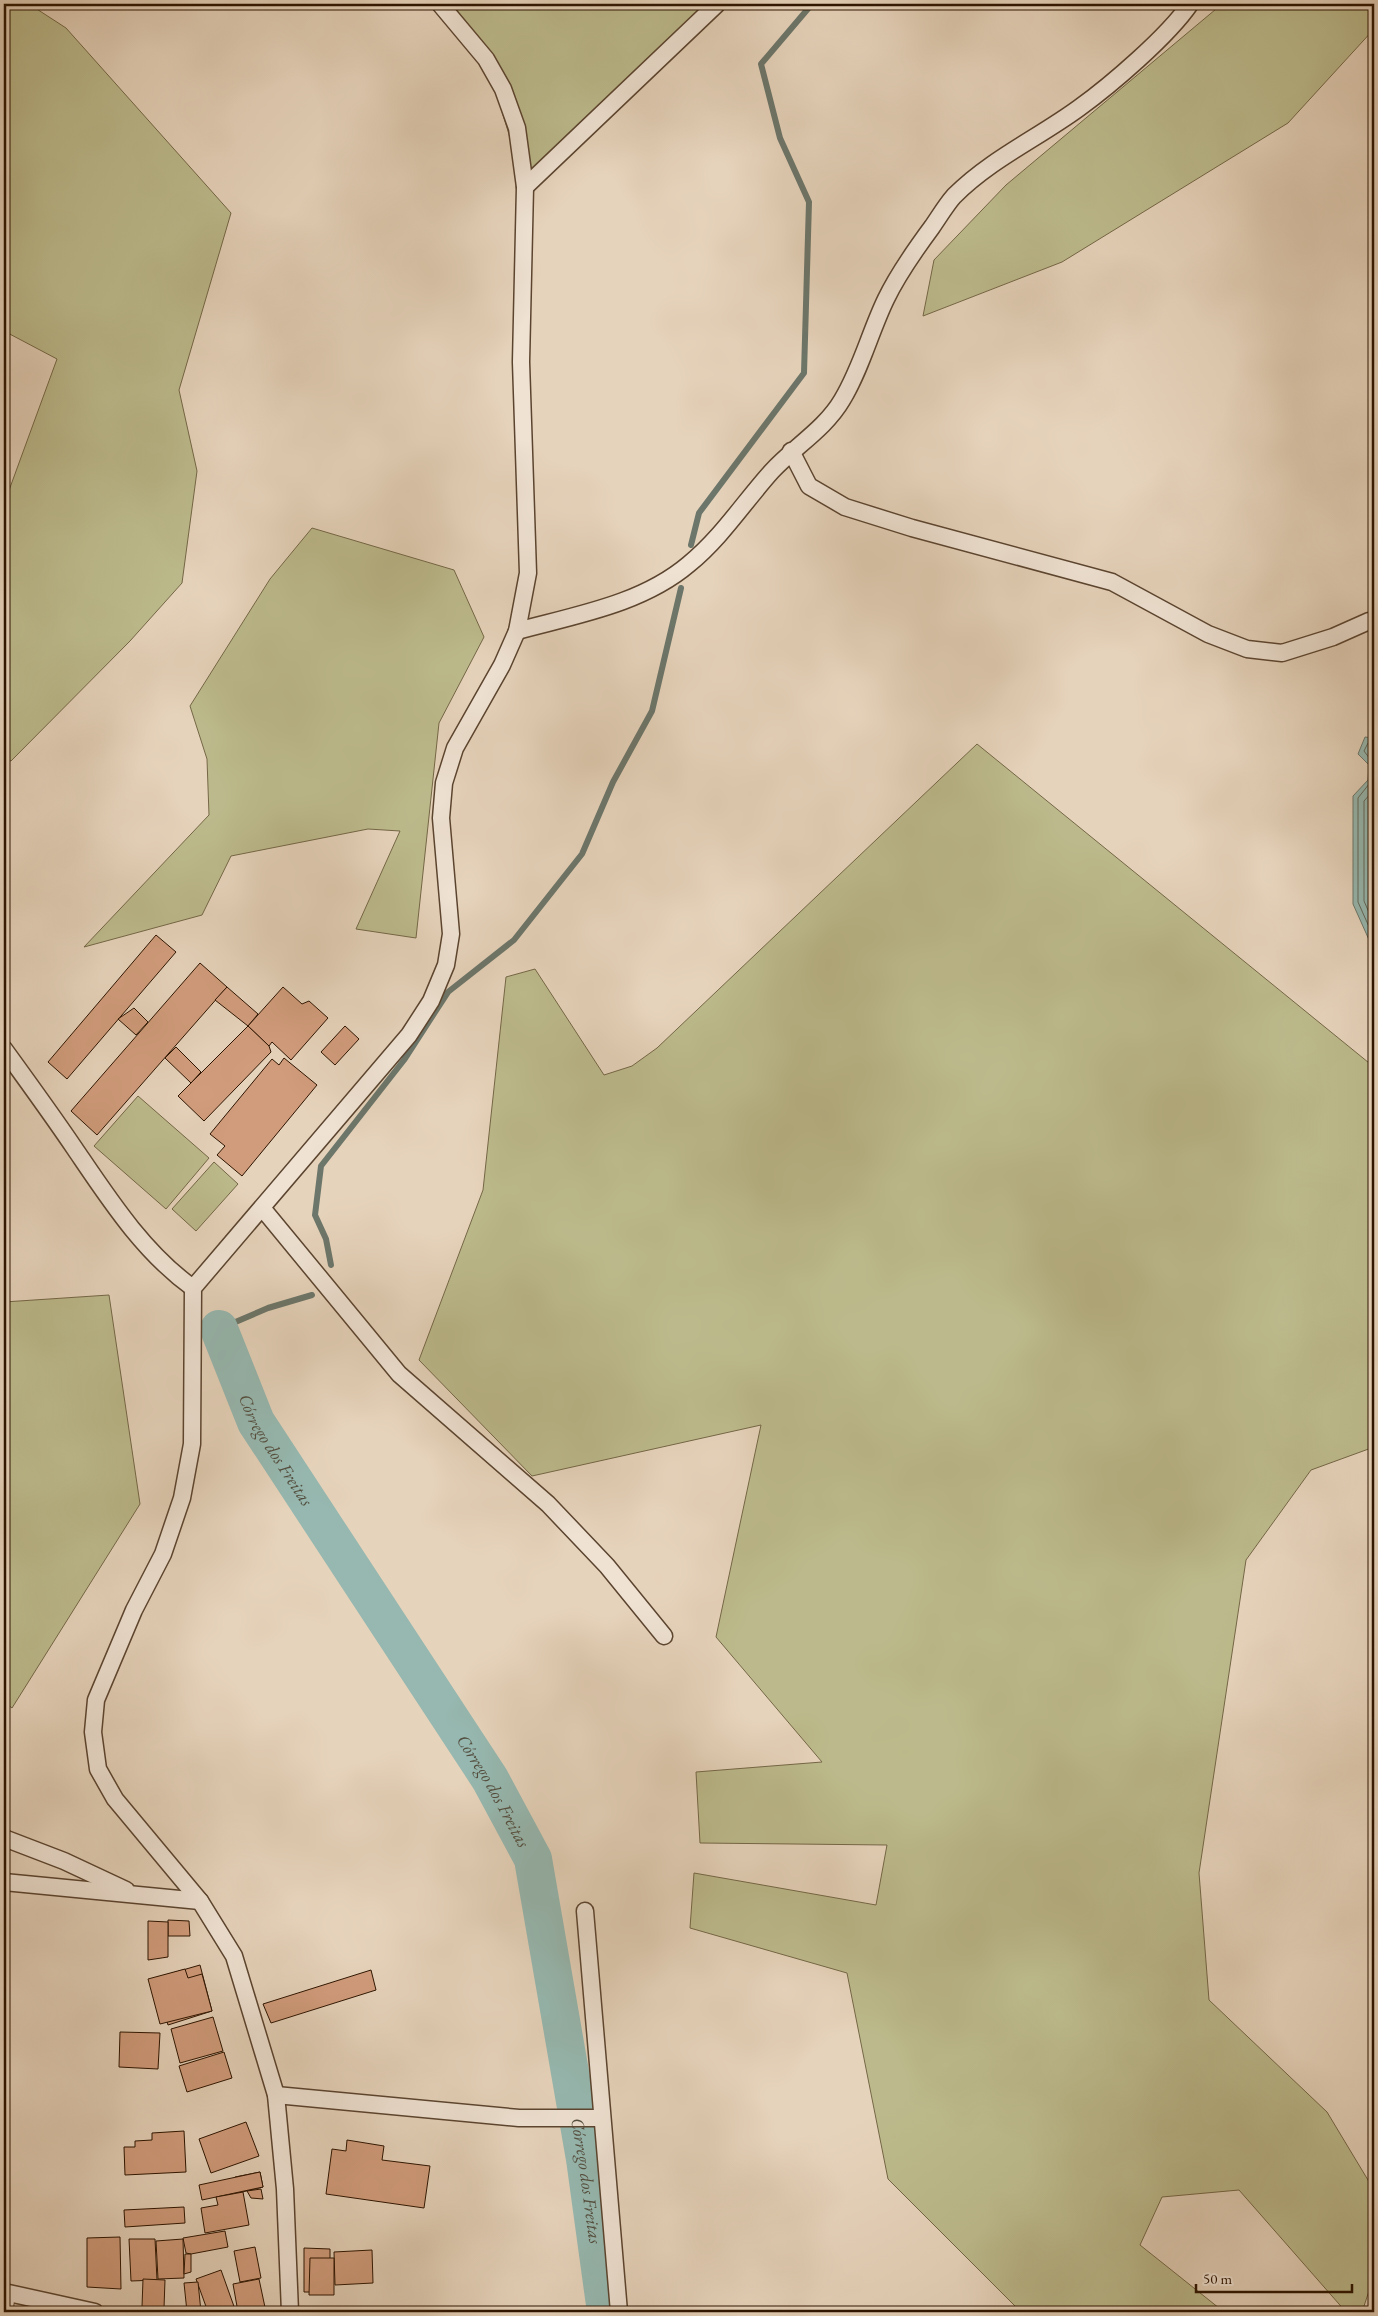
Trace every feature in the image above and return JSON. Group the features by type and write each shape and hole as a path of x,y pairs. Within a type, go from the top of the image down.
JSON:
{"street":[{"path":"290,2312 285,2189 276,2095 234,1956 200,1901 115,1799 98,1770 93,1732 96,1700 134,1610 163,1554 182,1498 192,1444 193,1288 263,1209 409,1035 431,1001 446,965 451,934 441,818 444,782 454,748 502,665 517,631 528,573 521,362 525,187 517,128 503,89 486,59 440,4"},
{"path":"525,187 717,4"},
{"path":"517,631 624,602 660,584 688,566 713,543 791,451 821,426 841,402 886,300 905,265 952,198 978,175 1079,108 1139,58 1183,15 1190,4"},
{"path":"791,451 809,486 845,506 921,531 1112,582 1208,634 1247,649 1282,653 1333,637 1369,621 1374,621"},
{"path":"4,1049 122,1217 173,1274 193,1288"},
{"path":"263,1209 399,1374 548,1504 607,1566 664,1636"},
{"path":"4,1838 64,1861 136,1894"},
{"path":"4,1882 200,1901"},
{"path":"585,1911 597,2118 619,2312"},
{"path":"276,2095 520,2118 597,2118"},
{"path":"7,2292 95,2312"}],"lane":[{"path":"6,2312 9,2308 7,2292"}],"shaded area":[{"path":"4,4 29,4 66,28 231,213 179,390 197,471 182,583 130,641 11,761 4,759 4,504 57,359 4,331"},
{"path":"441,4 717,4 525,187 486,59"},
{"path":"1222,4 1374,4 1374,29 1288,123 1062,262 923,316 934,260 1006,185"},
{"path":"312,528 454,570 484,637 439,723 416,938 356,929 400,831 368,829 231,856 202,915 84,947 209,815 207,759 190,706 270,579"},
{"path":"977,744 1374,1067 1374,1447 1311,1470 1246,1560 1199,1873 1209,2000 1327,2112 1374,2190 1374,2276 1362,2312 1346,2312 1239,2190 1162,2197 1140,2245 1224,2312 1021,2312 888,2179 847,1973 690,1928 694,1873 876,1905 887,1845 700,1843 696,1772 822,1762 716,1637 761,1425 532,1476 419,1360 483,1190 506,977 535,969 604,1075 632,1066 657,1048"},
{"path":"138,1096 209,1158 166,1209 94,1146"},
{"path":"214,1162 238,1184 196,1231 172,1209"},
{"path":"109,1295 140,1504 12,1708 4,1702 4,1302"}],"water":[{"path":"1365,737 1374,738 1374,945 1370,942 1353,904 1353,796 1368,780 1369,765 1358,754"}],"building":[{"path":"156,935 176,952 67,1079 48,1062"},
{"path":"200,963 227,987 97,1135 71,1111"},
{"path":"227,987 258,1014 248,1026 215,1000"},
{"path":"283,987 302,1004 309,1001 328,1018 291,1060 272,1042 269,1046 248,1026"},
{"path":"134,1008 148,1022 136,1035 118,1019"},
{"path":"248,1026 269,1046 271,1052 204,1121 178,1096"},
{"path":"345,1026 359,1039 335,1065 321,1052"},
{"path":"176,1047 201,1072 191,1083 165,1058"},
{"path":"284,1058 317,1085 242,1176 217,1155 225,1146 210,1134 272,1059 279,1065"},
{"path":"168,1920 189,1921 190,1936 168,1936"},
{"path":"148,1921 168,1922 168,1957 148,1960"},
{"path":"200,1965 212,2011 168,2025 155,1978"},
{"path":"185,1969 188,1978 202,1974 212,2011 160,2024 148,1979"},
{"path":"371,1970 376,1990 271,2023 263,2004"},
{"path":"213,2017 223,2051 180,2063 171,2029"},
{"path":"120,2032 160,2033 158,2069 119,2067"},
{"path":"224,2052 232,2078 187,2092 179,2066"},
{"path":"246,2122 259,2156 211,2173 199,2139"},
{"path":"184,2131 186,2172 125,2175 124,2147 135,2147 135,2141 152,2140 152,2133"},
{"path":"347,2140 384,2146 382,2160 430,2166 424,2208 326,2194 332,2149 346,2151"},
{"path":"260,2172 263,2187 238,2193 235,2177"},
{"path":"260,2172 263,2187 202,2200 199,2185"},
{"path":"261,2189 263,2199 251,2198 247,2191"},
{"path":"243,2192 249,2225 205,2233 201,2208 218,2205 216,2197"},
{"path":"184,2207 185,2223 125,2227 124,2210"},
{"path":"225,2231 228,2247 191,2254 186,2253 183,2238"},
{"path":"120,2237 121,2289 87,2287 87,2238"},
{"path":"129,2239 155,2239 157,2280 131,2281"},
{"path":"183,2239 184,2278 158,2279 156,2241"},
{"path":"255,2247 261,2278 240,2282 234,2251"},
{"path":"304,2248 330,2249 330,2292 304,2292"},
{"path":"372,2250 373,2283 335,2285 334,2252"},
{"path":"185,2254 191,2254 191,2272 184,2274"},
{"path":"310,2258 334,2258 334,2295 309,2295"},
{"path":"221,2270 236,2312 208,2312 196,2279"},
{"path":"143,2279 165,2280 164,2308 142,2307"},
{"path":"259,2279 266,2312 238,2312 233,2284"},
{"path":"198,2282 201,2312 187,2312 184,2283"}],"waterway":[{"path":"691,545 699,513 804,373 809,202 780,138 761,64 812,4"},
{"path":"331,1265 326,1239 315,1215 321,1166 404,1060 448,992 514,940 582,854 613,782 652,711 681,588"},
{"path":"219,1329 268,1308 312,1295"},
{"name":"Córrego dos Freitas","path":"219,1329 256,1422 490,1779 533,1859 585,2159 606,2312"}]}
